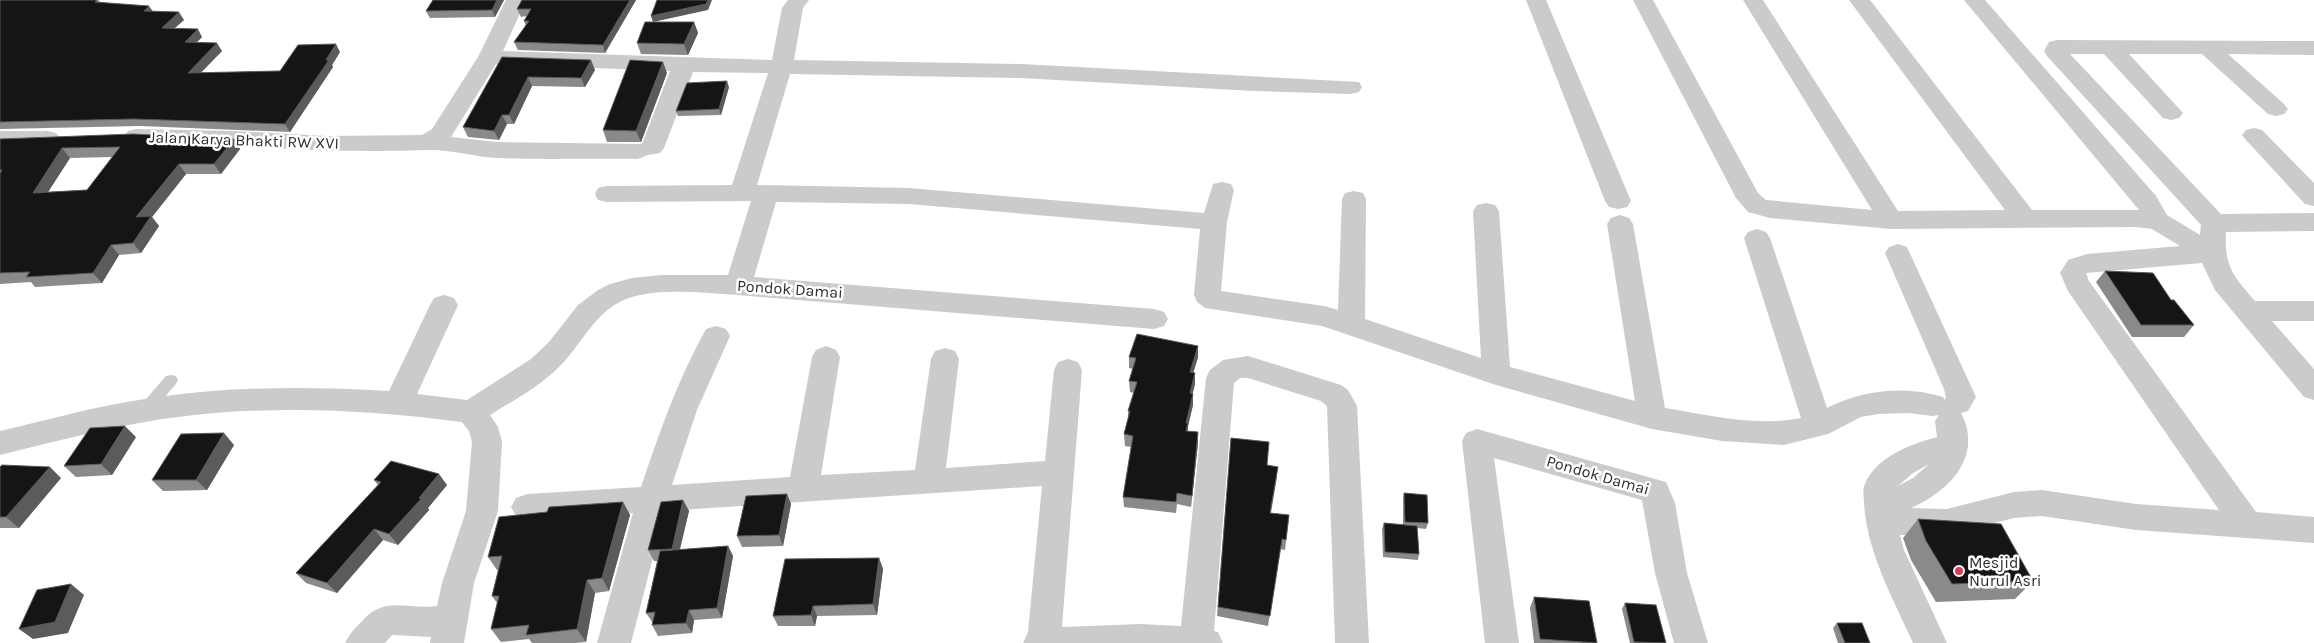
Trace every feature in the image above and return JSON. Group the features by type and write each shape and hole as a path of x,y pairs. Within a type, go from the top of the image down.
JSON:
{"street":[{"path":"428,142 441,134 489,57 516,0"},
{"path":"738,285 754,193 793,8 799,0"},
{"path":"1536,0 1619,213 1652,417"},
{"path":"1643,0 1748,198 1756,206 1770,210 1891,220 2136,218 2158,221 2211,253"},
{"path":"1753,0 1891,220"},
{"path":"1859,0 2025,220"},
{"path":"1974,0 2147,202 2158,221"},
{"path":"2314,48 2057,47 2055,51 2214,223 2314,222"},
{"path":"2110,47 2171,113"},
{"path":"2208,48 2276,109"},
{"path":"489,57 781,68 1021,71 1253,84 1351,87"},
{"name":"Jalan Karya Bhakti RW XVI","path":"110,136 235,138 327,144 412,144 428,142 497,150 645,150 684,65"},
{"path":"2254,135 2314,198"},
{"path":"0,139 70,137"},
{"path":"1222,190 1214,222 1207,295 1215,301 1324,316 1496,374 1652,417 1731,430 1784,432 1818,426 1855,407 1878,403 1908,402 1948,419"},
{"path":"608,194 754,193 909,196 1214,222"},
{"path":"1351,324 1354,199"},
{"path":"1486,211 1496,374"},
{"path":"2214,223 2211,253 2216,270 2224,283 2314,389"},
{"path":"1757,238 1818,426"},
{"path":"1880,514 1939,476 1950,460 1948,419 1961,397 1898,253"},
{"path":"2211,253 2087,263 2077,267 2073,273 2077,284 2248,526"},
{"name":"Pondok Damai","path":"470,412 533,373 550,359 595,303 621,290 690,284 738,285 1154,319"},
{"path":"398,402 444,305"},
{"path":"2248,311 2314,311"},
{"path":"614,643 651,497 696,374 716,336"},
{"path":"804,488 826,357"},
{"path":"929,480 945,359"},
{"path":"1040,643 1201,642 1220,378 1233,368 1248,366 1330,393 1338,398 1342,406 1352,643"},
{"path":"1044,643 1068,370"},
{"path":"0,443 145,410 219,402 286,400 398,402 470,412 483,427 487,442 482,511 458,583 449,631 429,622 385,620 362,643"},
{"name":"Pondok Damai","path":"1502,643 1477,441 1655,491 1660,503 1671,573 1691,643"},
{"path":"527,507 651,497 1058,472"},
{"path":"1880,514 1947,522 2014,505 2042,503 2136,517 2314,530"},
{"path":"1880,514 1888,550 1930,643"}],"lane":[{"path":"145,410 171,380"}],"building":[{"path":"0,0 97,0 95,2 149,6 144,11 179,12 162,28 198,29 185,42 217,43 188,73 280,71 298,45 336,44 326,60 329,60 285,124 134,119 0,122"},
{"path":"433,0 497,0 492,10 426,11"},
{"path":"522,0 630,0 603,45 514,42 529,21 524,21 531,9 517,9"},
{"path":"657,0 708,0 706,4 651,16"},
{"path":"645,22 694,22 684,44 637,43"},
{"path":"502,57 591,60 581,78 528,77 509,115 502,115 494,131 463,127"},
{"path":"630,60 663,62 636,131 603,130"},
{"path":"727,81 719,109 676,111 687,83"},
{"path":"133,134 234,139 214,164 179,164 136,217 151,216 133,243 111,245 93,273 26,277 30,272 0,273 0,173 2,170 0,170 0,139","holes":["120,147 87,190 33,193 62,148"]},
{"path":"2105,271 2153,273 2171,300 2174,300 2194,325 2141,325"},
{"path":"1137,334 1198,346 1190,372 1195,373 1190,393 1193,394 1186,423 1188,423 1186,431 1198,432 1192,496 1177,493 1176,502 1123,497 1133,436 1124,434 1130,411 1128,411 1137,382 1129,381 1136,358 1129,357"},
{"path":"125,426 101,464 64,466 90,428"},
{"path":"224,433 196,480 152,480 181,434"},
{"path":"1231,438 1269,442 1267,465 1278,467 1270,513 1289,515 1286,540 1282,539 1270,616 1218,607"},
{"path":"391,461 439,474 419,498 421,499 389,534 374,529 327,583 296,573 381,482 374,480"},
{"path":"2,465 50,467 6,517 0,517 0,467"},
{"path":"1404,493 1427,495 1428,523 1405,522"},
{"path":"787,494 779,535 737,536 746,496"},
{"path":"683,500 672,549 648,550 661,502"},
{"path":"623,502 602,578 587,580 577,629 526,635 529,625 491,629 499,596 492,596 502,556 488,557 499,517 547,512 549,507"},
{"path":"1918,519 2001,524 2033,581 1952,584 1926,541"},
{"path":"1384,523 1417,526 1419,554 1385,552"},
{"path":"728,546 717,608 689,610 686,623 652,625 655,612 646,613 660,551"},
{"path":"879,558 873,604 813,606 811,615 773,616 785,559"},
{"path":"71,584 55,622 19,629 37,590"},
{"path":"1534,597 1589,601 1597,643 1540,639"},
{"path":"1625,603 1656,605 1666,643 1634,642"},
{"path":"1837,623 1862,623 1870,643 1845,643"}],"place":[{"name":"Mesjid Nurul Asri","path":"1959,571"}]}
